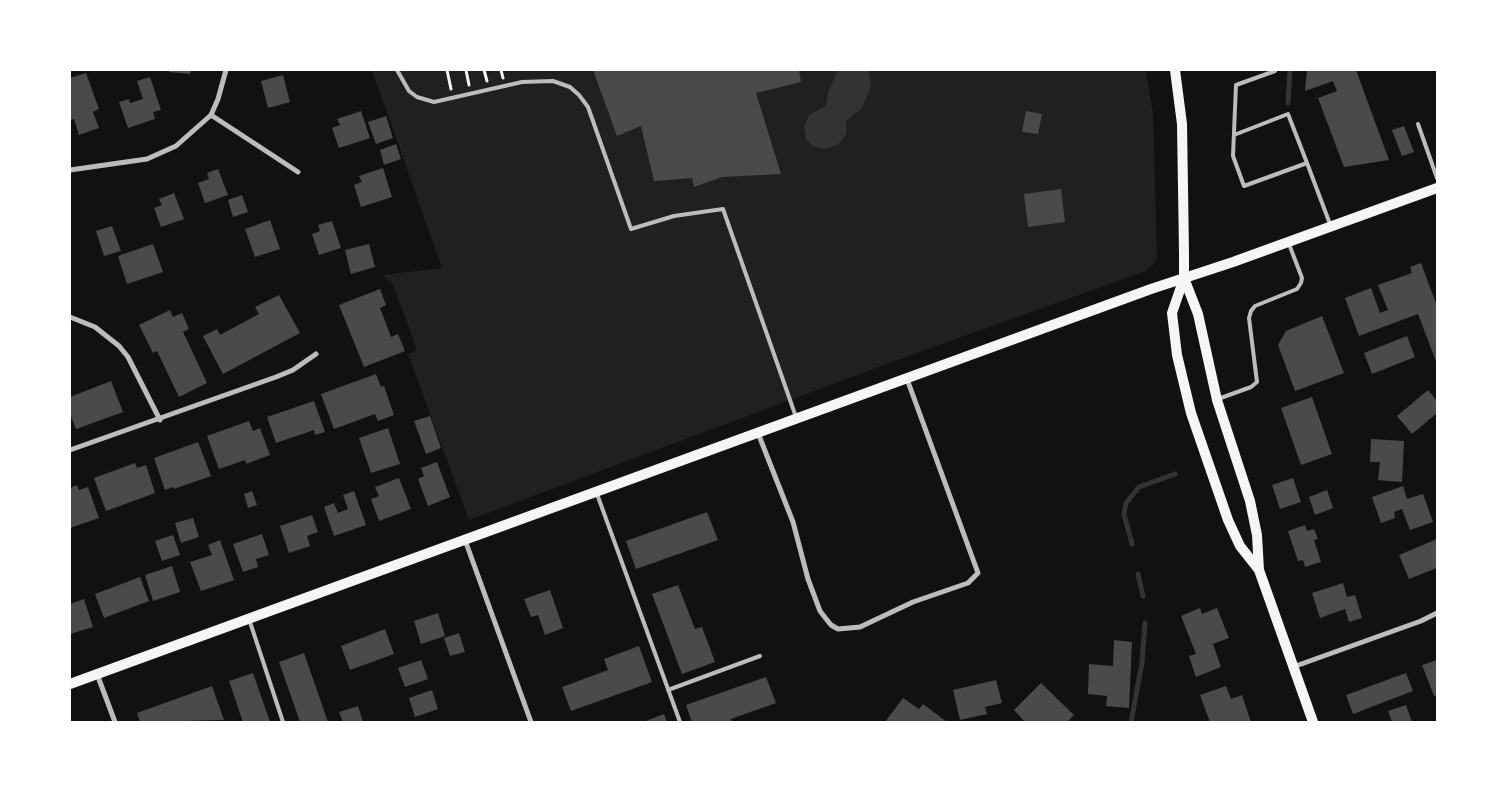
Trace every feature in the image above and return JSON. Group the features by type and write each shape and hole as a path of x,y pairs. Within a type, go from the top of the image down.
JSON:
{"main road":[{"path":"1175,70 1182,124 1184,278 1172,313 1183,384 1196,429 1228,520 1240,546 1259,570"},
{"path":"70,684 907,378 1437,188"},
{"path":"1184,278 1198,314 1217,400 1250,501 1257,534 1259,570 1313,722"}],"street":[{"path":"70,170 147,159 162,153 188,137 211,115 218,99 226,70"},
{"path":"211,115 298,172"},
{"path":"70,317 95,327 119,346 128,357 160,420"},
{"path":"70,450 160,420 293,370 316,354"},
{"path":"758,433 793,522 808,579 820,611 825,619 838,629 860,627 913,602 968,583 978,573 907,378"},
{"path":"465,540 531,722"},
{"path":"1294,667 1421,621 1437,613"},
{"path":"97,674 115,722"}],"lane":[{"path":"397,70 409,90 417,97 434,102 522,82 553,81 570,87 579,95 588,108 631,229 674,216 723,209 797,418"},
{"path":"1274,71 1236,85 1232,156 1244,186 1307,163"},
{"path":"1234,135 1288,114 1331,227"},
{"path":"1418,124 1437,178"},
{"path":"1217,400 1251,387 1257,382 1249,318 1250,311 1255,306 1297,289 1301,283 1302,278 1289,242"},
{"path":"597,492 680,722"},
{"path":"249,619 283,722"},
{"path":"668,690 760,656"}],"path":[{"path":"447,70 453,97"},
{"path":"466,70 471,93"}],"shaded area":[{"path":"372,70 1146,70 1153,114 1157,258 1146,271 900,359 469,520 408,354 417,350 393,285 382,275 442,268"},
{"path":"838,70 869,70 871,87 861,109 846,121 846,134 838,145 824,149 813,146 806,139 804,126 809,115 826,106 829,90"}],"building":[{"path":"169,70 191,70 190,74 169,72"},
{"path":"593,70 799,70 801,82 756,93 781,174 722,177 694,187 692,178 654,181 641,126 617,136"},
{"path":"1307,70 1356,70 1389,160 1344,167 1318,98 1337,91 1333,81 1305,91"},
{"path":"86,73 99,109 93,112 99,128 79,135 74,119 70,120 70,78"},
{"path":"283,75 290,102 268,108 261,81"},
{"path":"150,77 161,110 153,112 155,119 128,128 119,102 129,99 130,103 143,99 137,81"},
{"path":"361,111 370,138 339,148 332,128 340,125 337,119"},
{"path":"1026,111 1042,114 1038,134 1022,132"},
{"path":"386,116 393,138 376,144 368,122"},
{"path":"1404,126 1414,152 1402,156 1392,130"},
{"path":"396,144 401,159 384,165 380,150"},
{"path":"383,168 392,197 361,207 354,185 362,182 359,176"},
{"path":"218,169 228,195 205,203 198,183 209,179 207,173"},
{"path":"1061,189 1065,222 1028,227 1024,194"},
{"path":"174,193 184,219 161,227 154,208 162,205 159,199"},
{"path":"242,195 248,212 233,217 228,200"},
{"path":"270,220 280,249 255,257 245,229"},
{"path":"332,221 341,248 319,255 312,234 320,231 318,225"},
{"path":"112,226 121,251 104,256 96,231"},
{"path":"153,244 163,272 127,284 118,256"},
{"path":"369,244 375,267 351,274 345,250"},
{"path":"1421,263 1437,306 1437,364 1418,314 1359,336 1345,298 1371,288 1380,313 1388,310 1378,285 1412,273 1410,267"},
{"path":"380,289 386,305 380,308 391,337 398,334 405,351 364,367 339,305"},
{"path":"279,295 300,333 223,374 203,336 217,329 220,335 259,314 255,307"},
{"path":"170,310 173,317 182,313 189,329 183,332 207,383 179,397 157,351 153,353 139,325"},
{"path":"1322,316 1344,373 1295,391 1278,345 1286,331"},
{"path":"1407,336 1415,357 1372,374 1364,353"},
{"path":"376,374 381,387 384,386 394,415 378,421 375,414 334,429 321,394"},
{"path":"111,381 123,412 76,429 70,414 70,397"},
{"path":"1428,390 1437,401 1437,413 1412,434 1397,416"},
{"path":"1312,397 1332,454 1301,465 1281,408"},
{"path":"314,401 325,432 315,435 314,430 276,443 267,417"},
{"path":"430,416 441,448 426,454 414,421"},
{"path":"249,421 253,431 260,428 270,455 246,464 245,460 219,469 207,436"},
{"path":"388,428 400,464 371,473 359,438"},
{"path":"1371,439 1404,441 1402,482 1378,480 1380,462 1370,462"},
{"path":"198,442 211,476 174,489 173,487 165,490 154,458"},
{"path":"437,462 450,497 428,506 418,479 424,476 421,468"},
{"path":"135,463 137,468 146,465 155,493 106,511 94,478"},
{"path":"399,478 411,509 379,521 371,499 379,496 375,487"},
{"path":"1293,478 1301,502 1280,509 1272,485"},
{"path":"77,485 79,490 88,487 99,518 70,528 70,488"},
{"path":"1403,486 1407,499 1423,494 1433,522 1410,530 1402,509 1394,512 1395,518 1381,523 1372,497"},
{"path":"1327,490 1333,508 1315,515 1309,497"},
{"path":"252,491 257,505 248,508 244,494"},
{"path":"354,491 366,525 334,536 324,507 334,503 338,513 348,509 343,495"},
{"path":"707,512 718,540 636,569 626,541"},
{"path":"312,515 318,532 307,536 310,546 289,553 280,526"},
{"path":"193,518 199,537 181,543 175,523"},
{"path":"1305,525 1307,531 1314,529 1318,539 1314,540 1321,562 1305,567 1303,560 1298,561 1288,531"},
{"path":"262,534 269,555 256,559 258,567 243,572 233,544"},
{"path":"173,535 180,555 162,561 155,541"},
{"path":"1437,539 1437,568 1409,579 1399,555"},
{"path":"220,540 234,580 201,591 190,562 212,555 208,545"},
{"path":"172,566 180,592 153,601 145,575"},
{"path":"140,577 149,601 104,618 95,594"},
{"path":"1343,583 1347,597 1355,595 1362,618 1349,622 1345,609 1320,618 1312,593"},
{"path":"678,585 695,629 702,627 715,662 682,674 652,594"},
{"path":"550,590 563,628 545,635 538,615 531,617 524,599"},
{"path":"84,599 93,627 70,634 70,604"},
{"path":"1200,608 1202,614 1217,608 1229,638 1213,644 1221,667 1196,677 1189,656 1196,654 1181,616"},
{"path":"438,613 445,636 421,644 414,621"},
{"path":"385,629 394,654 350,670 341,646"},
{"path":"459,633 465,652 450,656 444,638"},
{"path":"1114,640 1132,642 1129,708 1106,706 1107,696 1088,694 1089,664 1113,666"},
{"path":"639,646 652,682 571,711 562,687 608,670 604,659"},
{"path":"304,653 328,722 300,722 279,662"},
{"path":"421,660 428,679 405,687 398,668"},
{"path":"1437,660 1437,695 1434,696 1422,665"},
{"path":"253,673 270,722 243,722 229,681"},
{"path":"1406,673 1413,691 1353,714 1346,695"},
{"path":"766,677 776,703 731,719 732,722 692,722 686,705"},
{"path":"996,680 1002,703 985,707 987,714 960,720 953,690"},
{"path":"1041,683 1074,715 1067,722 1025,722 1014,710"},
{"path":"212,686 224,720 140,722 137,713"},
{"path":"1226,686 1231,699 1242,695 1251,722 1210,722 1200,695"},
{"path":"432,690 438,709 415,717 409,698"},
{"path":"903,698 919,709 923,704 947,722 885,722"},
{"path":"1406,705 1412,722 1392,722 1388,711"},
{"path":"358,706 363,722 343,722 339,712"},
{"path":"664,714 667,722 643,722"}],"waterway":[{"path":"1288,103 1290,70"},
{"path":"1132,544 1124,514 1126,503 1139,487 1175,474"},
{"path":"1138,574 1143,596"},
{"path":"1131,722 1142,663 1145,623"}]}
